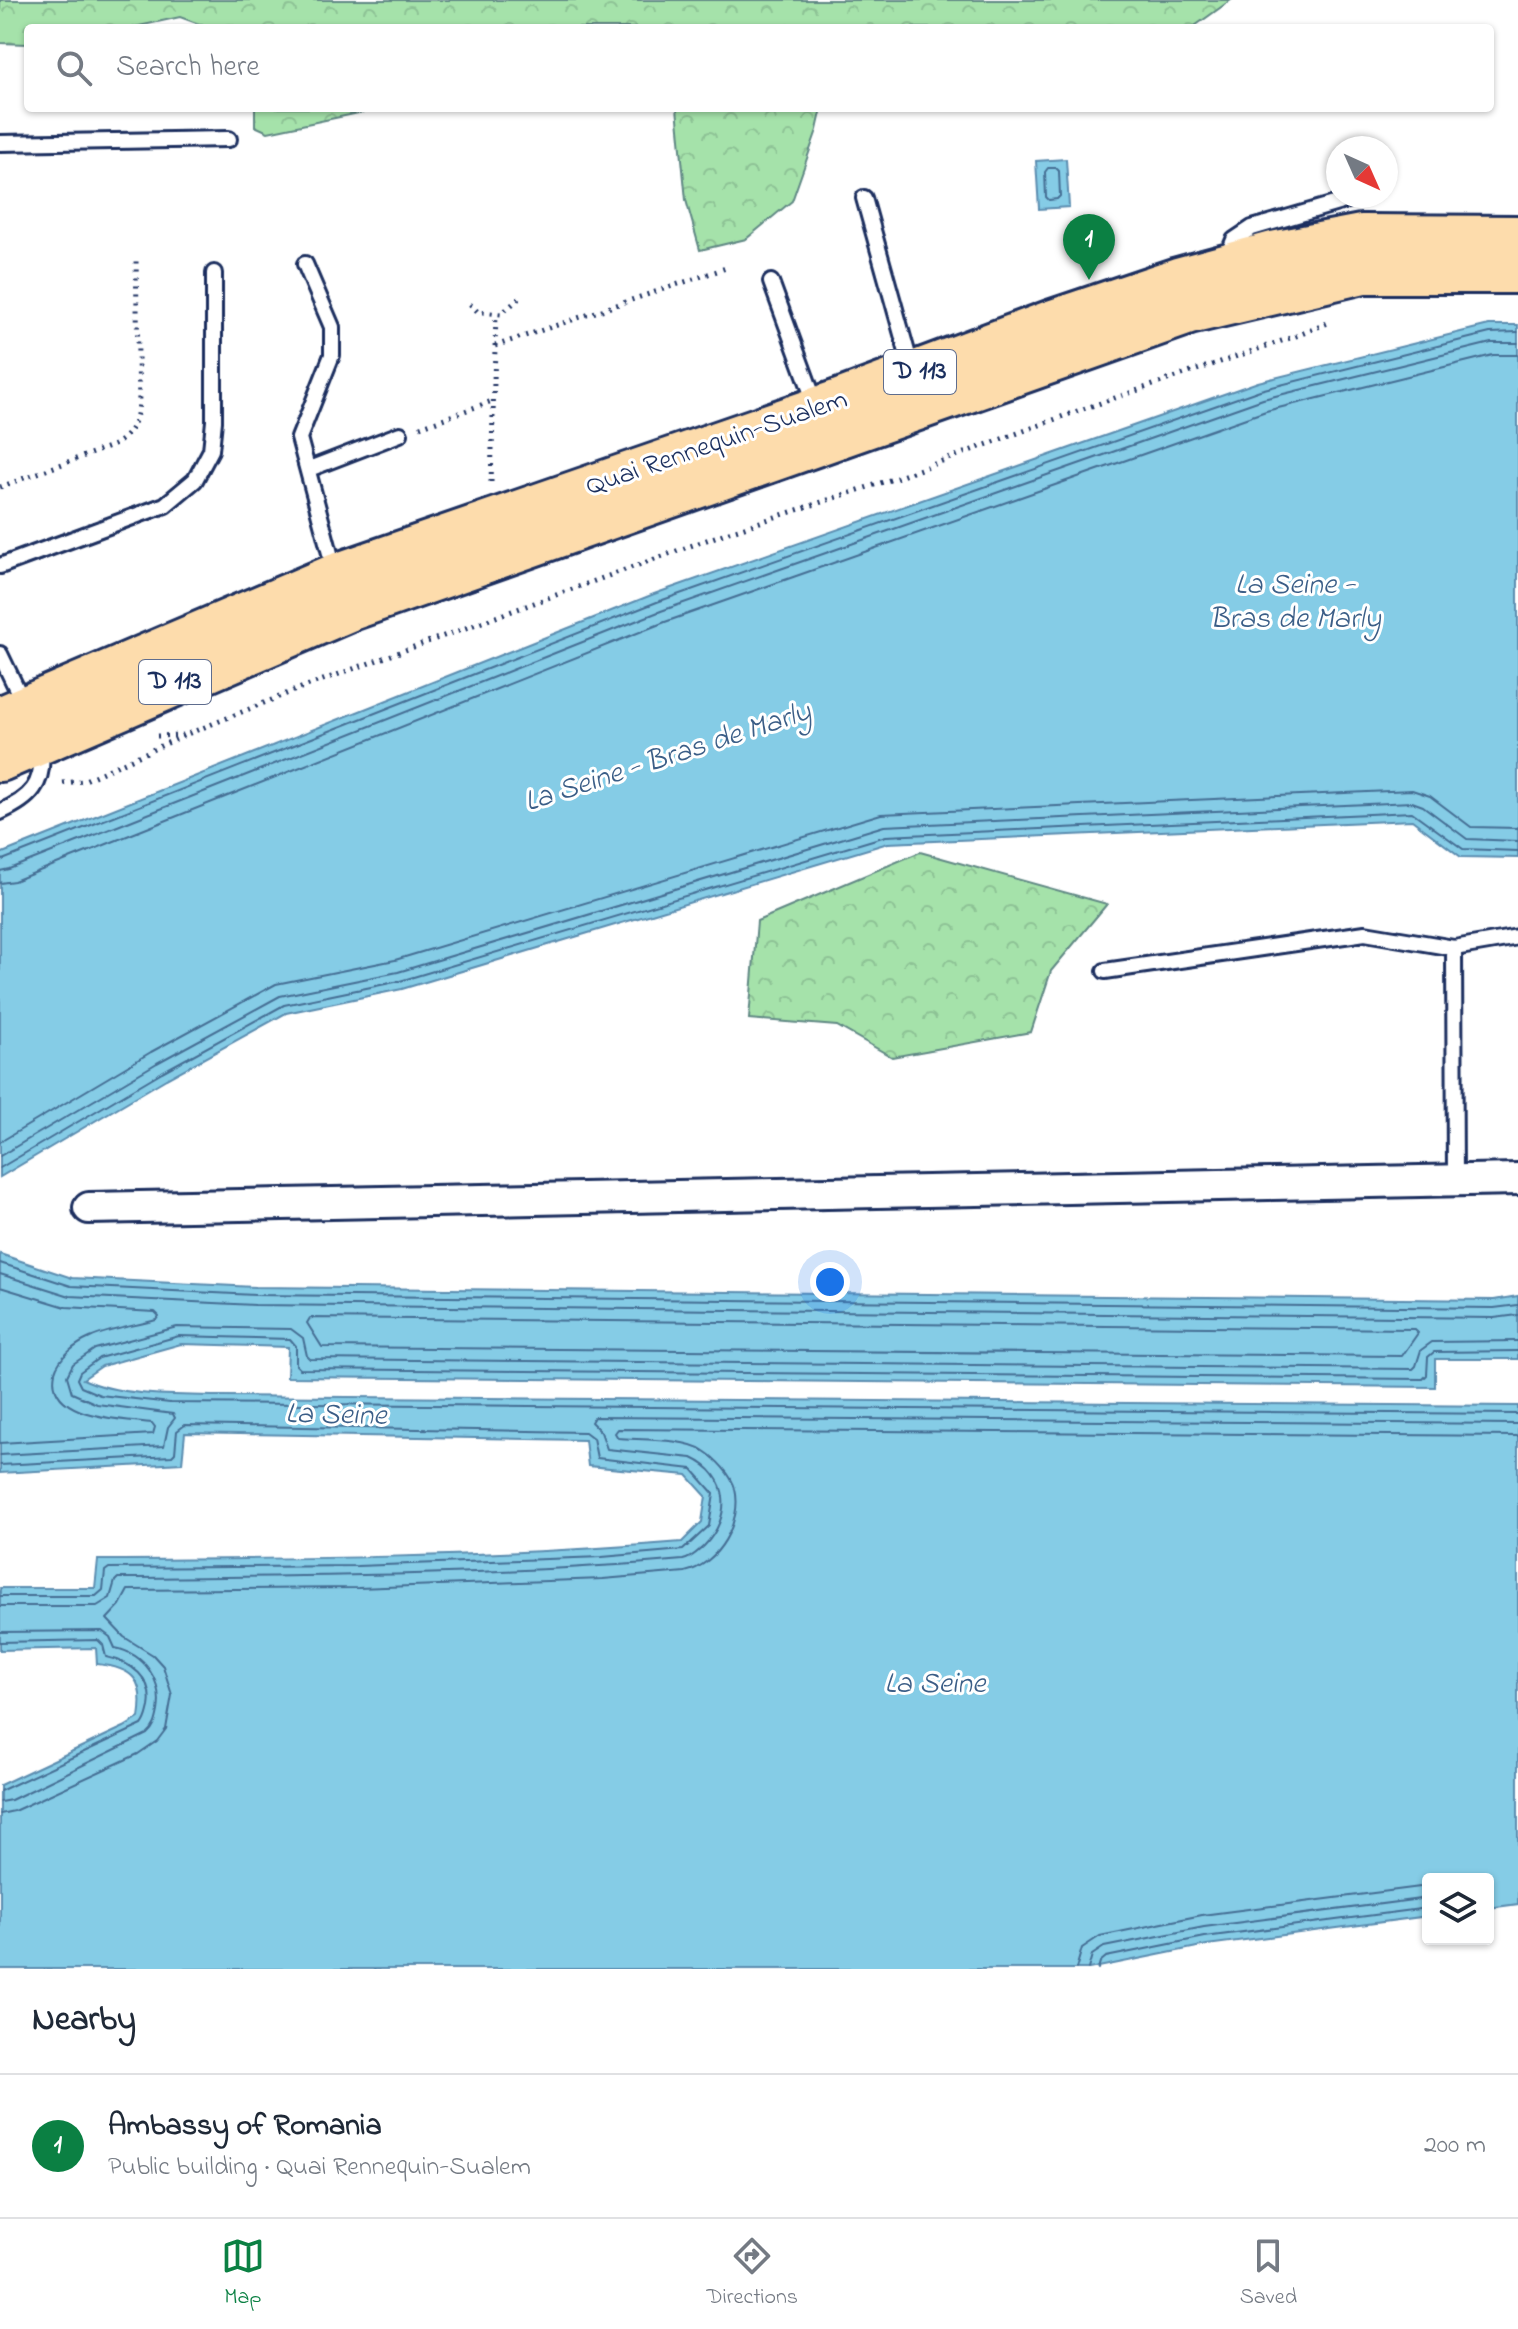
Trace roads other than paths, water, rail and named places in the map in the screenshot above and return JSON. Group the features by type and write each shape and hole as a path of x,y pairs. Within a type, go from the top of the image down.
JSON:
{"main road":[{"name":"Quai Rennequin-Sualem","path":"344,592 817,409 1178,280 1277,253 1361,237 1518,238"},
{"name":"Quai Rennequin-Sualem","path":"344,592 1189,312 1363,271 1518,271"},
{"name":"D 113","path":"0,759 22,723 344,592"}],"street":[{"path":"89,1208 1518,1179"}],"lane":[{"path":"0,143 229,139"},
{"path":"864,198 914,375"},
{"path":"1225,267 1226,254 1234,240 1252,228 1326,206"},
{"path":"305,264 332,327 332,355 299,438 344,592"},
{"path":"0,566 165,505 195,480 211,450 214,421 214,273"},
{"path":"771,282 817,409"},
{"path":"309,469 400,434"},
{"path":"0,654 22,723 43,763 36,786 20,803 0,812"},
{"path":"1105,971 1365,933 1454,948 1518,937"},
{"path":"1454,948 1455,1181"}],"water":[{"path":"1066,159 1069,207 1039,209 1036,161"},
{"name":"La Seine - Bras de Marly","path":"1489,325 1518,325 1518,858 1461,857 1412,820 888,843 402,989 286,1013 166,1079 0,1177 0,854 654,594 1258,382"},
{"name":"La Seine","path":"0,1254 72,1278 255,1287 1494,1300 1518,1296 1518,1359 1435,1359 1435,1387 287,1377 288,1347 181,1344 102,1366 83,1379 132,1392 186,1395 1518,1406 1518,1904 1494,1907 1494,1873 1422,1873 1422,1917 1207,1945 1089,1969 0,1969 0,1785 139,1718 140,1694 134,1678 128,1673 97,1664 96,1648 0,1650 0,1588 95,1588 98,1560 463,1554 682,1542 702,1522 706,1496 687,1475 588,1466 585,1440 185,1433 182,1463 0,1473"}],"place":[{"name":"Ambassy of Romania","path":"1089,280"}]}
